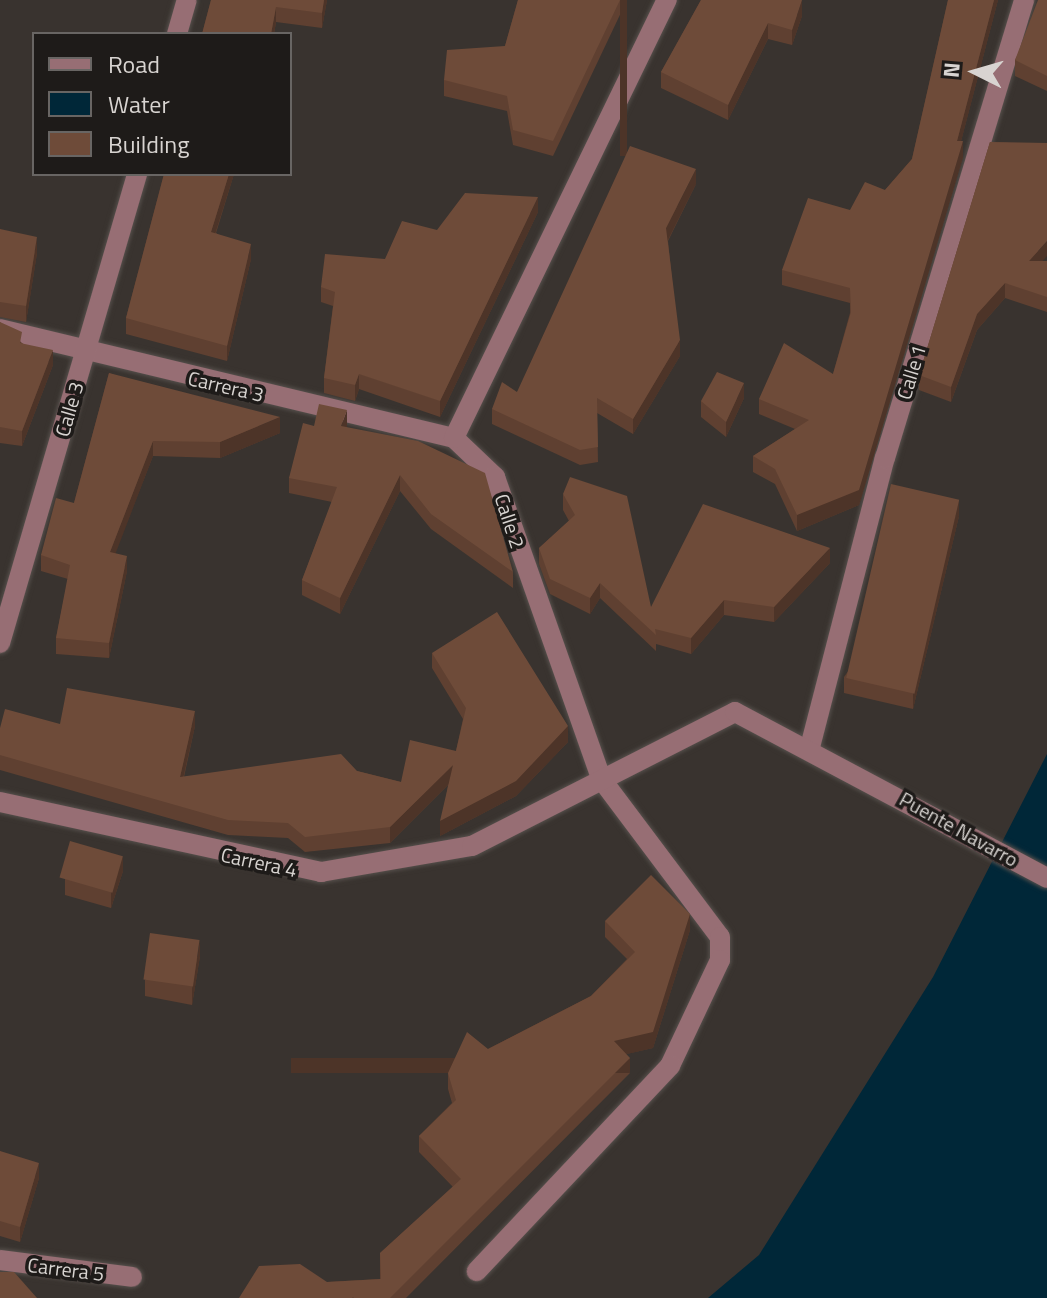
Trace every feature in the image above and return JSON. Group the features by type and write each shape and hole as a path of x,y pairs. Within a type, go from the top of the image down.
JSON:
{"street":[{"path":"178,32 187,0"},
{"path":"454,438 667,0"},
{"name":"Calle 1","path":"810,747 885,458 1024,0"},
{"name":"Calle 3","path":"0,643 136,176"},
{"name":"Carrera 3","path":"0,329 86,353 454,438"},
{"name":"Calle 2","path":"454,438 495,477 602,780 720,937 720,960 670,1066 477,1271"},
{"name":"Carrera 4","path":"0,802 321,872 472,846 735,712 810,747"},
{"name":"Puente Navarro","path":"810,747 1047,878"},
{"name":"Carrera 5","path":"0,1260 132,1277"}],"water":[{"path":"1047,754 1047,1298 708,1298 759,1255 933,977"}],"building":[{"path":"211,0 324,0 322,13 276,7 271,32 203,32"},
{"path":"518,0 620,0 553,141 513,130 507,96 444,80 447,50 505,46"},
{"path":"701,0 802,0 792,30 768,23 728,105 661,72"},
{"path":"948,0 994,0 957,141 963,141 859,490 797,515 775,469 753,456 809,420 759,399 784,343 833,374 851,312 850,288 782,270 808,198 850,210 865,182 885,190 912,159"},
{"path":"1038,0 1047,0 1047,76 1015,60"},
{"path":"990,142 1047,143 1047,241 1029,261 1047,261 1047,297 1005,283 977,314 951,387 919,375"},
{"path":"630,146 696,169 666,228 680,340 633,419 597,398 598,447 580,450 492,409 502,382 517,392"},
{"path":"163,176 228,176 211,232 251,244 227,346 126,318"},
{"path":"465,193 538,197 440,401 359,374 355,385 324,378 335,292 321,287 325,254 385,259 402,221 437,230"},
{"path":"0,229 37,237 26,306 0,302"},
{"path":"0,322 22,332 20,343 53,350 22,431 0,427"},
{"path":"717,372 744,383 726,422 701,401"},
{"path":"109,373 280,417 220,442 153,441 110,552 127,556 109,643 56,638 70,565 41,555 56,498 74,503"},
{"path":"319,404 347,410 341,426 418,441 485,473 513,572 431,514 400,475 340,598 302,580 337,487 289,478 303,423 314,426"},
{"path":"570,477 627,496 651,607 703,504 830,548 774,607 724,600 691,638 655,629 656,635 600,583 590,598 550,579 539,548 575,515 563,494"},
{"path":"891,484 959,500 914,694 846,678"},
{"path":"497,612 568,726 516,781 440,821 453,765 390,827 305,837 288,823 228,820 0,755 0,728 5,709 60,724 67,688 195,711 180,777 341,754 357,771 401,782 410,740 456,751 466,708 432,653"},
{"path":"70,841 123,856 112,893 60,878"},
{"path":"651,875 690,914 653,1032 614,1041 630,1058 390,1298 239,1298 259,1266 300,1264 327,1282 381,1279 380,1253 461,1179 419,1136 456,1100 448,1073 467,1032 488,1049 591,996 635,952 605,921"},
{"path":"150,933 200,940 193,987 143,980"},
{"path":"0,1151 39,1163 20,1227 0,1221"},
{"path":"0,1272 14,1272 37,1298 0,1298"}]}
